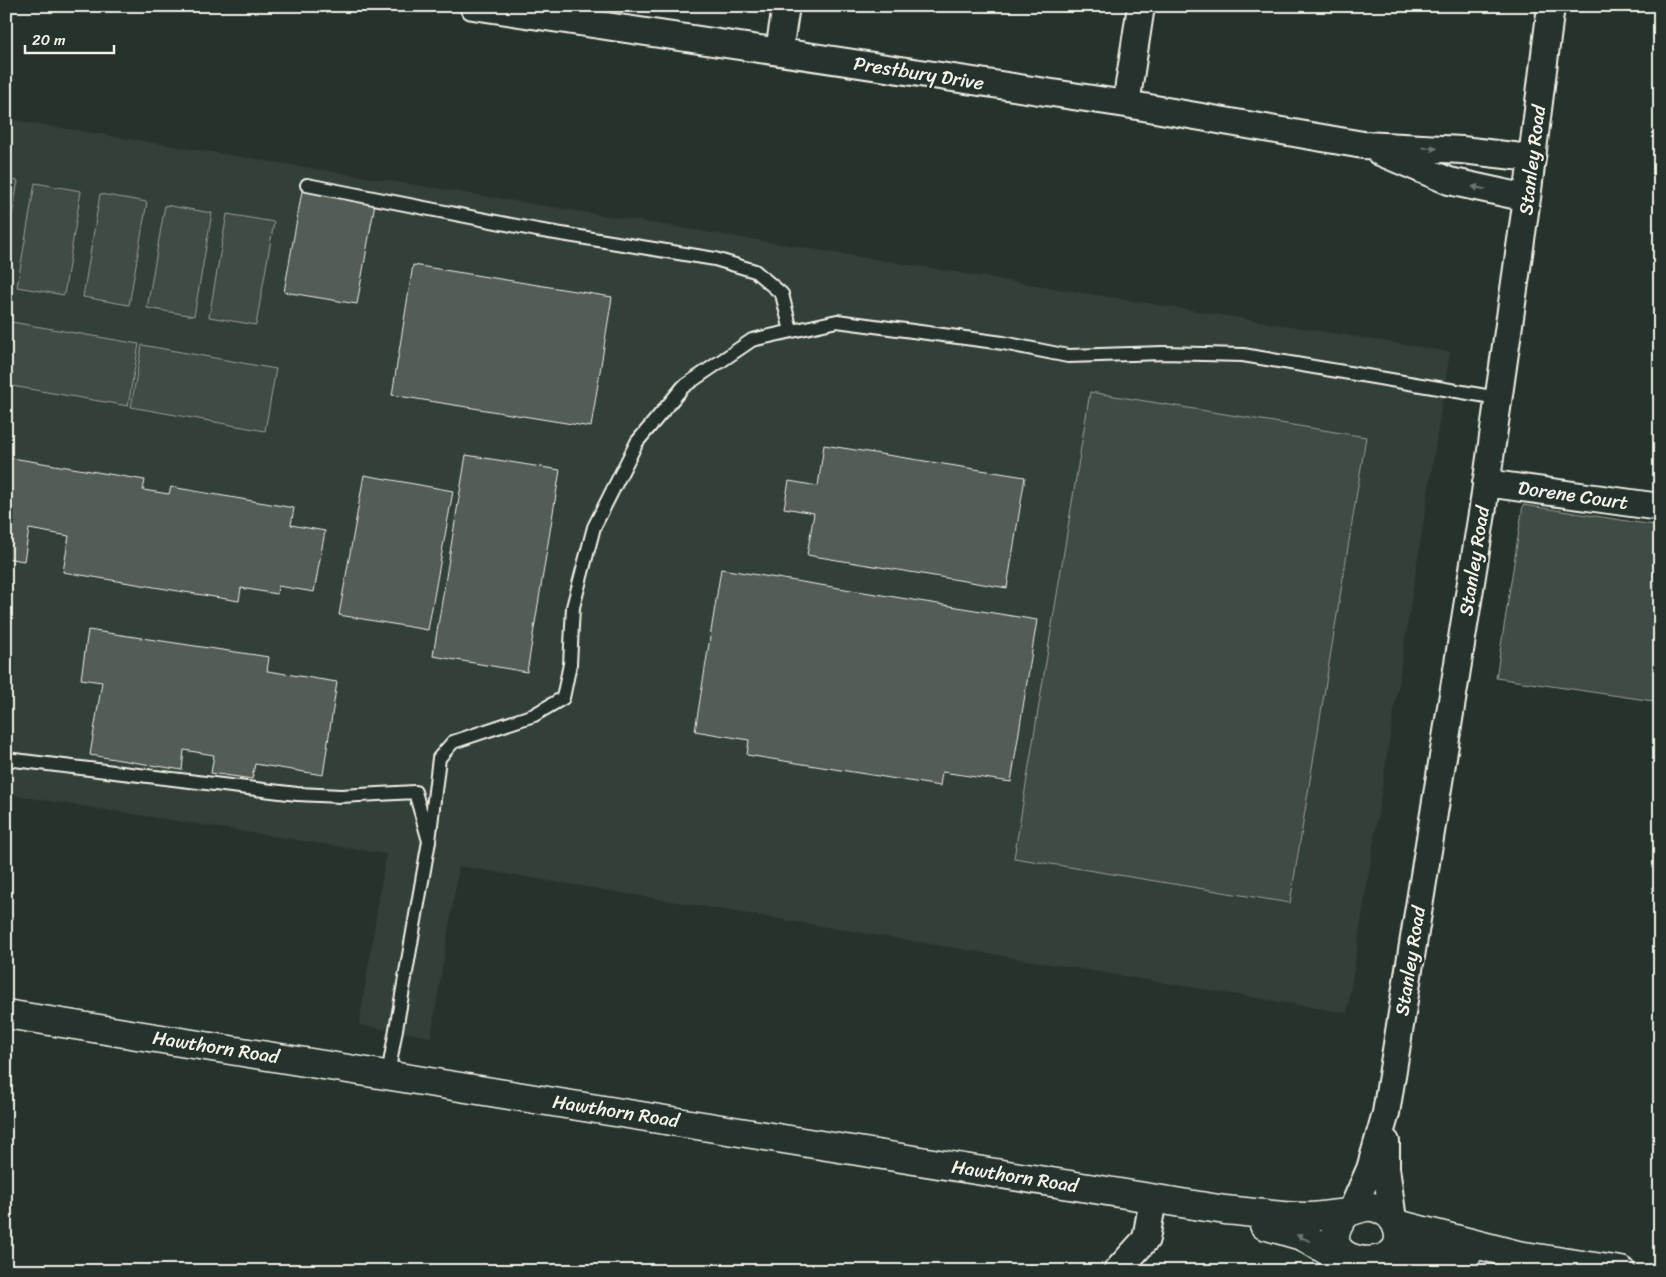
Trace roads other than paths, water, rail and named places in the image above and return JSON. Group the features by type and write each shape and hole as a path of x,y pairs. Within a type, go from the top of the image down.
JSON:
{"main road":[{"name":"Hawthorn Road","path":"6,1014 1225,1210 1304,1217 1350,1212"},
{"path":"1384,1266 1394,1256 1398,1246 1399,1235 1395,1222 1389,1214 1379,1208 1358,1207 1340,1221 1336,1231 1339,1253 1347,1265 1355,1268 1366,1270 1384,1266 1421,1254 1455,1252 1518,1255 1621,1271"},
{"name":"Hawthorn Road","path":"1225,1210 1302,1236 1347,1265"},
{"path":"1395,1222 1518,1255"}],"street":[{"name":"Prestbury Drive","path":"473,6 577,14 779,51 1126,104 1363,145 1462,150 1532,158"},
{"path":"779,51 786,6"},
{"path":"1126,104 1141,6"},
{"name":"Stanley Road","path":"1350,1212 1370,1169 1386,1113 1486,483 1527,198 1551,6"},
{"name":"Prestbury Drive","path":"1363,145 1449,181 1527,198"},
{"name":"Dorene Court","path":"1486,483 1660,507"},
{"name":"Stanley Road","path":"1386,1113 1386,1168 1395,1222"},
{"path":"1117,1271 1146,1239 1153,1199"}],"lane":[{"path":"307,185 537,230 714,259 755,271 782,294 791,331"},
{"path":"388,1075 429,840 439,758 453,742 534,716 564,698 570,664 573,607 594,527 637,442 683,387 752,340 837,321 1003,343 1068,356 1164,353 1243,355 1498,398"},
{"path":"6,759 297,794 341,796 415,792 429,840"}]}
